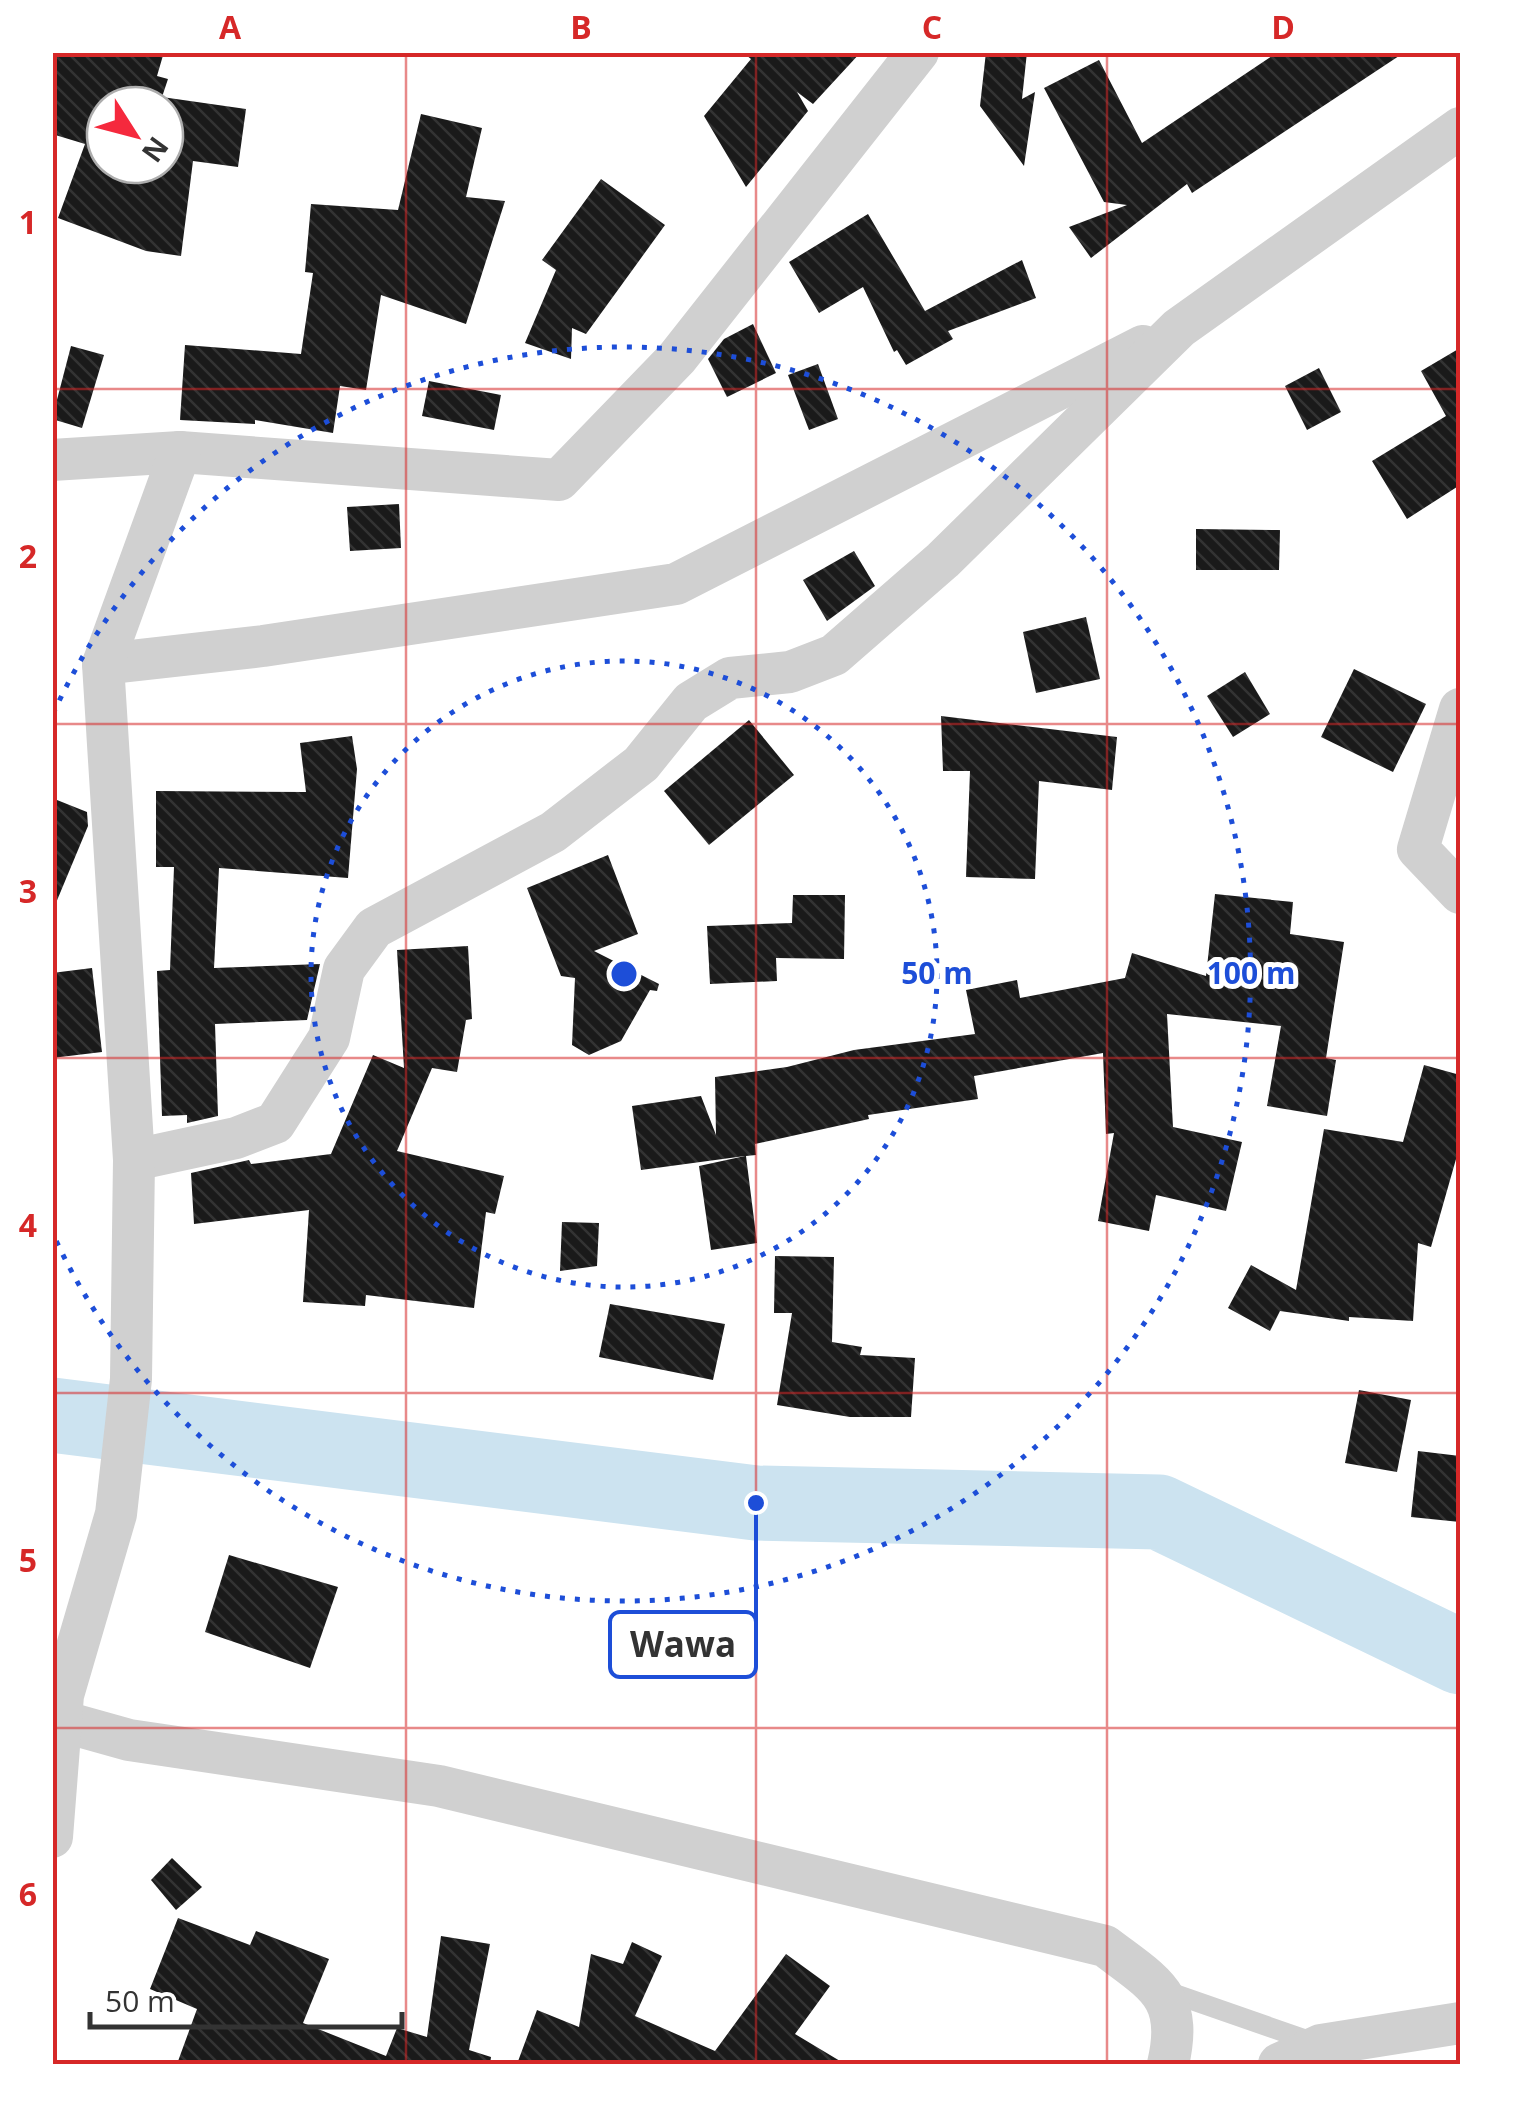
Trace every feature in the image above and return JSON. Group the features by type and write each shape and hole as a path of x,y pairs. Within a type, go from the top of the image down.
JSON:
{"street":[{"path":"52,460 180,452 558,480 677,358 918,52"},
{"path":"103,664 263,646 676,584 1179,328 1460,128"},
{"path":"134,1160 236,1138 275,1123 329,1038 344,969 374,928 554,832 641,764 690,702 730,678 790,672 834,655 943,560 1179,328"},
{"path":"52,1837 59,1704 116,1514 131,1380 134,1160 103,664 180,452"},
{"path":"1460,709 1418,849 1460,893"},
{"path":"59,1704 128,1740 439,1786 1105,1946 1164,1990 1176,2030 1168,2064"},
{"path":"1279,2064 1460,2023"}],"lane":[{"path":"1164,1990 1332,2055"}],"building":[{"path":"52,52 164,52 157,76 168,79 166,85 85,85 85,144 52,134"},
{"path":"742,52 861,52 813,104 797,92 808,111 746,187 704,116 751,59"},
{"path":"986,52 1027,52 1022,99 1035,92 1024,166 980,106"},
{"path":"1278,52 1405,52 1192,193 1187,184 1091,258 1069,227 1127,205 1104,202 1044,88 1099,60 1142,143"},
{"path":"185,100 246,109 238,167 193,161 181,256 146,251 58,218 85,144 85,185 185,185"},
{"path":"421,114 482,128 466,197 505,201 466,324 381,295 366,390 340,386 333,433 255,420 255,424 180,420 185,345 301,354 313,273 305,272 311,204 398,210"},
{"path":"601,179 665,225 586,334 572,328 571,359 525,343 556,270 542,260"},
{"path":"868,214 925,311 1022,260 1036,298 948,331 953,339 906,365 897,350 894,352 863,287 819,313 789,262"},
{"path":"753,324 776,373 727,397 708,359 724,339"},
{"path":"71,346 104,355 82,428 52,419"},
{"path":"1460,348 1460,485 1407,519 1372,461 1446,416 1421,371"},
{"path":"818,364 838,419 809,430 788,375"},
{"path":"1319,368 1341,412 1307,430 1285,386"},
{"path":"429,381 501,395 494,430 422,416"},
{"path":"399,504 401,548 350,551 347,507"},
{"path":"1196,529 1280,530 1279,570 1196,570"},
{"path":"854,551 875,586 827,621 803,580"},
{"path":"1086,617 1100,679 1036,693 1023,632"},
{"path":"1354,669 1426,704 1393,772 1321,737"},
{"path":"1245,672 1270,714 1233,737 1207,696"},
{"path":"941,716 1117,737 1112,790 1039,781 1035,879 966,877 970,771 943,771"},
{"path":"749,720 794,775 709,845 664,791"},
{"path":"352,736 357,769 348,878 219,868 214,968 320,964 307,1020 215,1024 218,1116 187,1123 187,1115 162,1116 157,971 170,970 174,867 156,867 156,791 306,792 300,743"},
{"path":"52,798 87,812 88,826 53,910"},
{"path":"608,855 638,934 594,951 659,984 657,991 650,990 621,1041 589,1055 572,1045 575,978 561,976 527,888"},
{"path":"1215,894 1293,902 1290,934 1344,942 1326,1058 1336,1060 1327,1116 1267,1106 1281,1026 1167,1014 1173,1127 1242,1142 1226,1211 1156,1195 1149,1231 1098,1221 1114,1133 1106,1134 1103,1053 974,1076 978,1099 868,1115 869,1119 755,1144 756,1155 746,1156 757,1243 711,1250 699,1166 745,1156 641,1170 632,1106 701,1096 716,1135 715,1077 787,1067 854,1050 975,1034 966,990 1017,980 1020,998 1125,978 1132,953 1206,976"},
{"path":"793,895 845,895 844,959 776,958 777,981 710,984 707,926 792,923"},
{"path":"468,946 472,1019 466,1020 457,1072 432,1068 397,1151 504,1176 495,1214 486,1212 474,1308 366,1295 365,1306 303,1302 309,1210 194,1224 191,1173 249,1160 251,1164 331,1154 373,1055 404,1068 397,950"},
{"path":"92,968 102,1052 52,1058 52,973"},
{"path":"1424,1065 1460,1075 1460,1145 1431,1247 1418,1243 1413,1321 1349,1317 1349,1321 1280,1311 1270,1331 1228,1308 1251,1265 1296,1290 1324,1129 1403,1142"},
{"path":"562,1222 599,1223 597,1266 560,1271"},
{"path":"775,1256 834,1257 832,1342 862,1347 860,1355 915,1358 911,1417 850,1417 777,1405 792,1313 774,1313"},
{"path":"610,1304 725,1324 713,1380 599,1357"},
{"path":"1359,1390 1411,1400 1397,1472 1345,1463"},
{"path":"1418,1451 1460,1456 1460,1522 1411,1517"},
{"path":"229,1555 338,1587 310,1668 205,1632"},
{"path":"172,1858 202,1887 176,1910 151,1880"},
{"path":"178,1918 250,1945 256,1931 329,1959 303,2023 386,2056 397,2028 427,2037 441,1936 490,1944 469,2050 491,2057 490,2064 177,2064 197,2009 150,1989"},
{"path":"632,1942 662,1956 635,2016 715,2051 786,1954 830,1986 795,2034 845,2064 517,2064 537,2010 579,2027 591,1954 623,1964"}],"waterway":[{"path":"52,1415 756,1503 1159,1512 1460,1657"}],"place":[{"name":"Wawa","path":"756,1503"}]}
